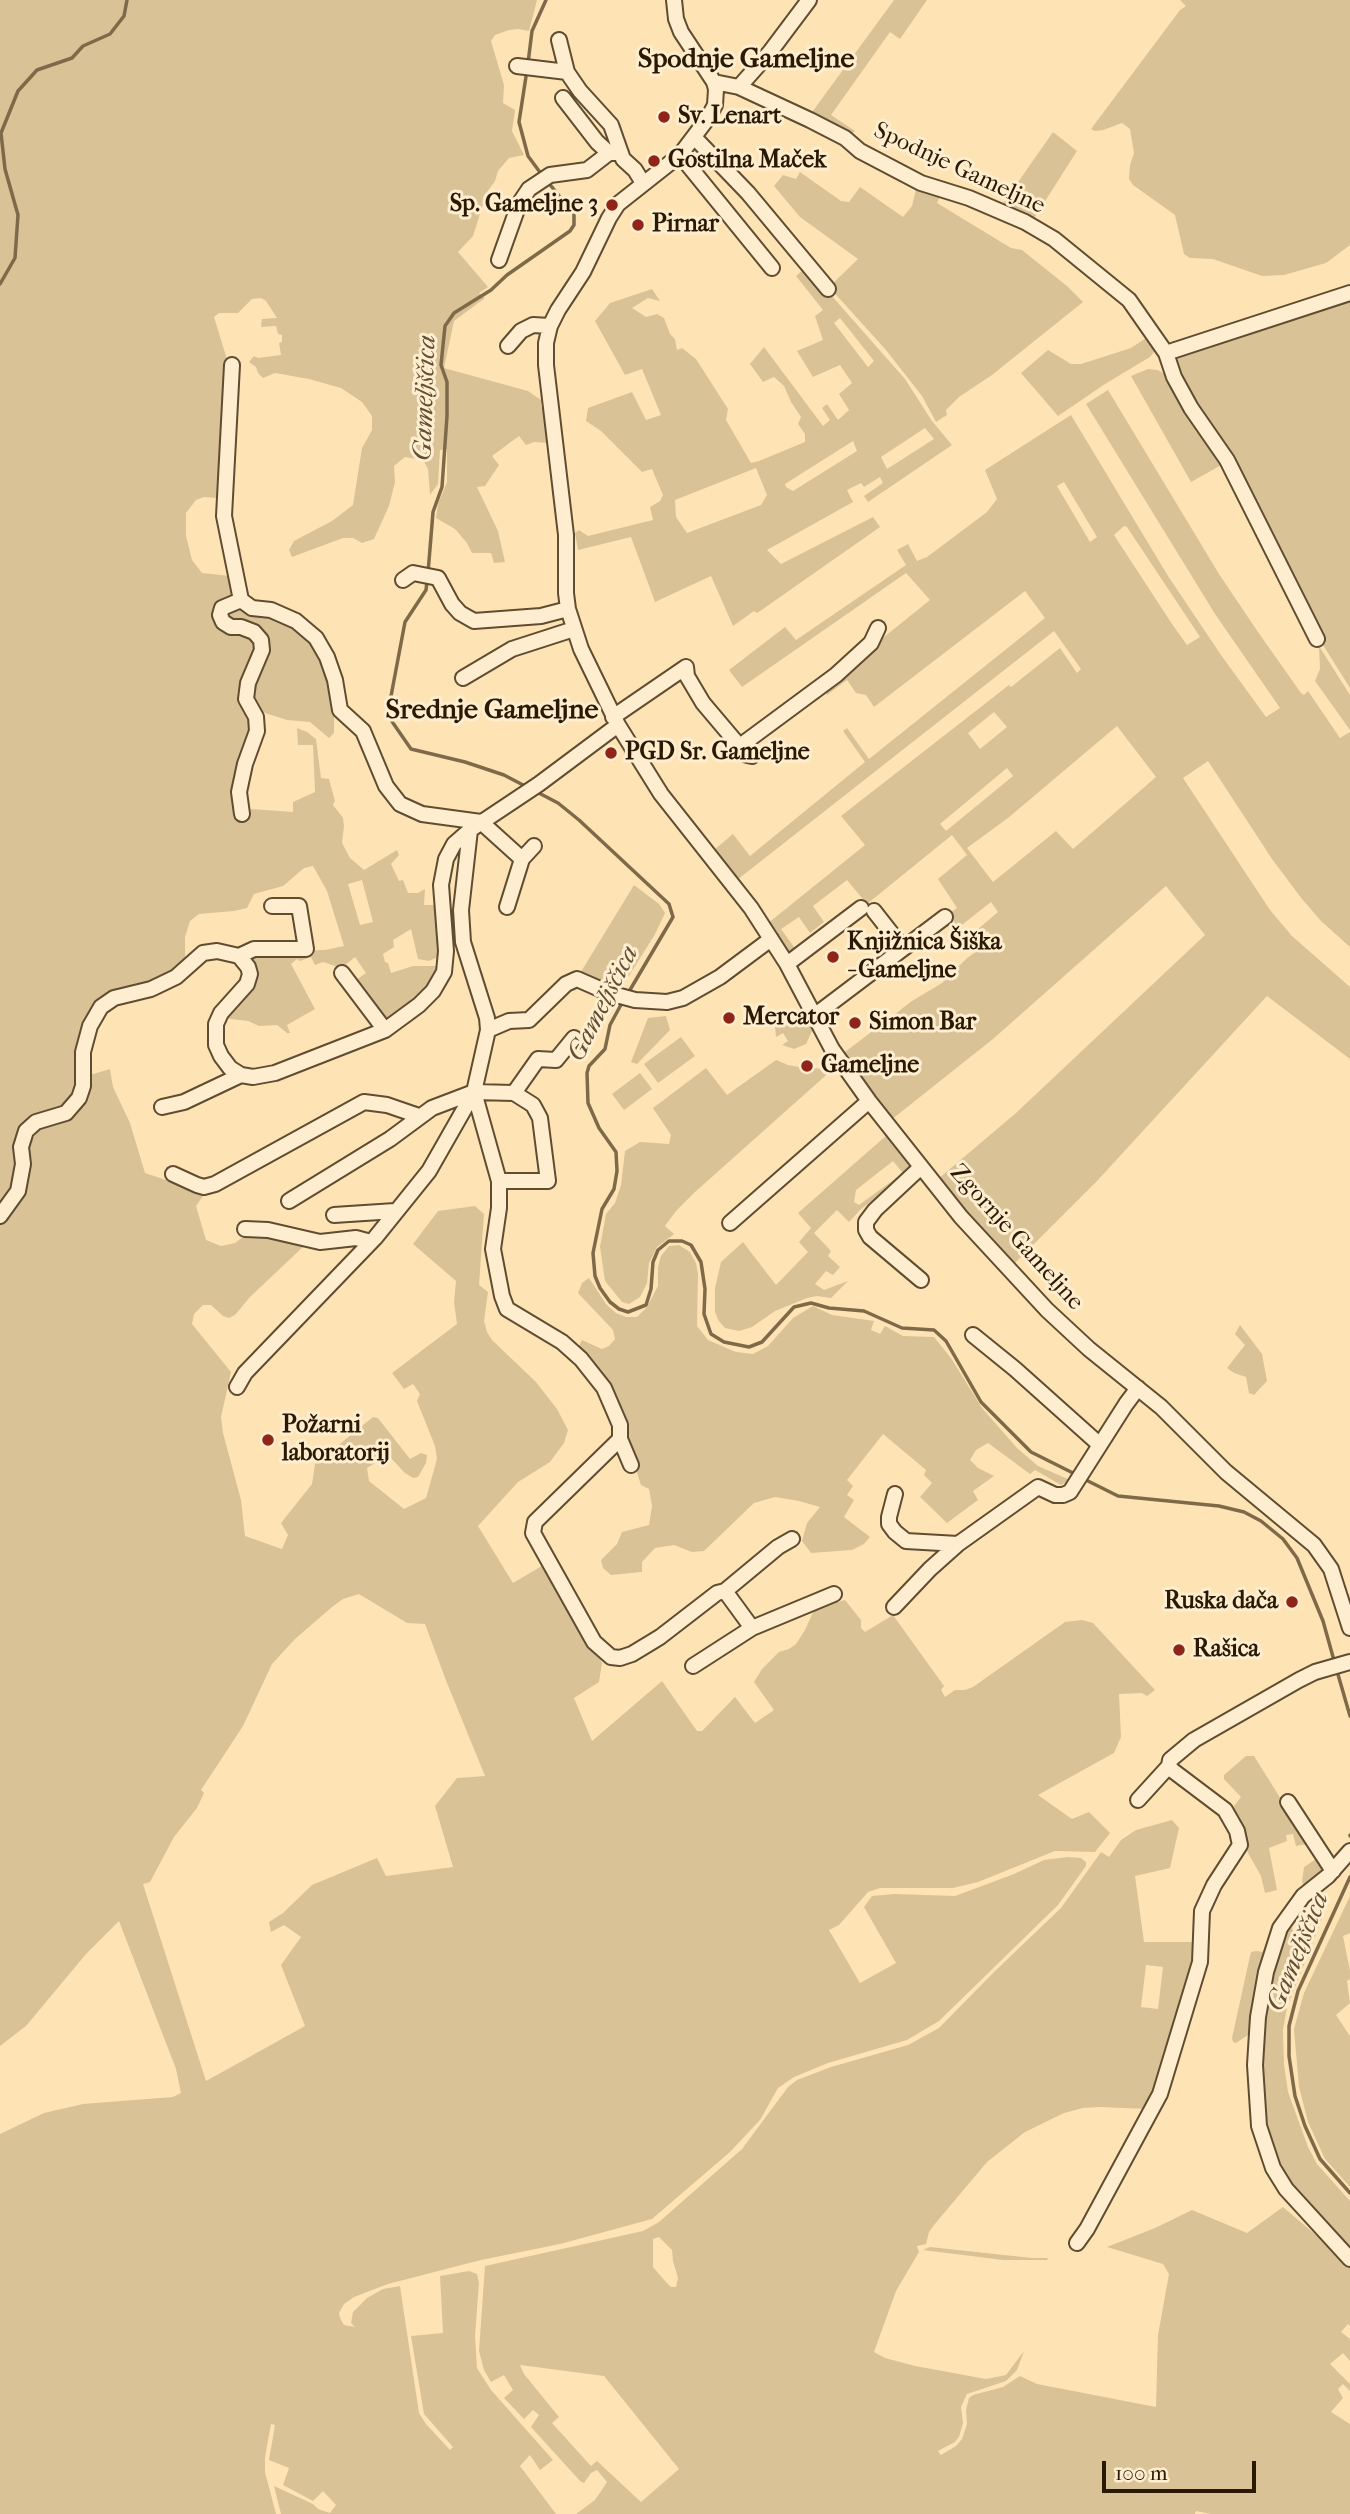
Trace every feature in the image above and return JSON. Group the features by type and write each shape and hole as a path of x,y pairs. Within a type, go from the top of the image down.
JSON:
{"street":[{"path":"674,0 676,19 681,32 714,82 715,105 680,155 618,204 583,272 550,326 545,355 566,535 565,579 568,610 595,681 661,794 740,893 787,964 842,1064 921,1167"},
{"path":"739,87 770,52 809,0"},
{"path":"559,40 567,72 580,91 611,125 615,153"},
{"path":"524,67 567,72"},
{"name":"Spodnje Gameljne","path":"714,82 739,87 845,138 860,151 907,176 999,209 1054,239 1129,300 1166,352 1174,377 1191,408 1227,460 1318,639"},
{"path":"563,98 597,142 615,153 643,183"},
{"path":"694,137 748,193 828,289"},
{"path":"499,260 519,204 529,189 546,178 587,170 615,153"},
{"path":"680,155 772,268"},
{"path":"1166,352 1350,293"},
{"path":"508,346 521,331 533,326 550,326"},
{"path":"233,365 224,516 240,600 252,608 271,610 296,621 316,638 327,657 335,680 340,710 363,731 386,786 400,804 422,814 475,826 522,859"},
{"path":"402,580 413,573 438,578 452,604 460,613 474,621 568,610"},
{"path":"240,600 222,608 220,615 223,622 230,627 241,627 254,632 261,639 262,650 248,683 246,699 256,717 257,732 245,764 239,792 242,814"},
{"path":"740,746 836,675 871,643 878,628"},
{"path":"463,678 513,649 574,629"},
{"path":"239,956 250,974 247,984 221,1013 216,1024 216,1045 220,1056 241,1075 253,1077 275,1073 385,1030 419,1005 433,991 444,971 446,951 441,885 446,859 454,844 475,826 539,784 685,667 704,703 747,755 752,756"},
{"path":"237,1387 245,1373 371,1242 429,1171 474,1093 488,1030 487,1018 463,942 461,909 475,826"},
{"path":"507,907 522,859 534,846"},
{"path":"0,1216 18,1191 23,1164 21,1147 26,1131 36,1122 66,1113 79,1098 83,1086 83,1052 90,1026 101,1007 114,998 151,989 176,977 203,953 217,951 239,956 254,949 306,949 299,906 272,906"},
{"path":"787,964 868,909 903,948"},
{"path":"814,1016 945,917"},
{"path":"488,1030 509,1021 529,1020 566,984 576,979 609,993 635,1000 667,1002 683,998 720,977 771,939"},
{"path":"342,973 385,1030"},
{"path":"514,1093 538,1059 556,1060 574,1038"},
{"path":"162,1107 184,1102 241,1075"},
{"path":"474,1093 499,1181 499,1208 493,1249 502,1296 508,1310 562,1342 604,1388 614,1405 620,1425 620,1439 631,1465"},
{"path":"289,1201 390,1139 432,1108 474,1093 514,1093 533,1105 540,1118 548,1181 499,1181"},
{"path":"730,1223 869,1101"},
{"path":"173,1174 204,1187 215,1184 364,1102 387,1105 419,1116"},
{"name":"Zgornje Gameljne","path":"920,1280 870,1237 866,1222 875,1210 921,1167 961,1217 1047,1310 1089,1349 1174,1419 1226,1472 1314,1545 1331,1569 1350,1628"},
{"path":"334,1215 395,1211"},
{"path":"245,1229 268,1230 320,1242 356,1238 371,1242"},
{"path":"973,1335 1100,1445"},
{"path":"894,1607 958,1544 1038,1487 1055,1495 1070,1492 1138,1388"},
{"path":"620,1439 535,1522 533,1534 594,1642 611,1657 620,1658 632,1654 660,1637 792,1539"},
{"path":"895,1494 889,1524 906,1541 958,1544"},
{"path":"725,1591 752,1628"},
{"path":"693,1666 752,1628 834,1594"},
{"path":"1138,1800 1169,1766 1170,1760 1194,1740 1315,1672 1346,1663"},
{"path":"1077,2243 1160,2094 1200,1962 1202,1911 1214,1885 1240,1845 1237,1830 1225,1810 1169,1766"},
{"path":"1288,1802 1333,1871"},
{"path":"1348,1853 1333,1871 1303,1896 1280,1928 1258,2017 1255,2088 1259,2126 1273,2168 1286,2189 1350,2259"}],"shaded area":[{"path":"0,0 537,0 529,31 509,30 495,35 491,41 504,85 503,103 515,110 512,131 524,155 509,158 498,171 487,192 473,236 458,252 488,287 479,293 485,298 454,321 444,368 528,391 541,400 541,407 547,408 550,443 534,442 526,445 519,436 492,456 499,465 485,486 477,487 498,531 505,562 494,563 491,553 472,553 455,529 436,518 438,504 447,482 447,449 440,450 438,484 430,495 428,469 423,460 405,457 394,466 395,482 389,506 374,539 362,543 353,538 343,538 292,557 289,550 294,541 332,521 353,505 362,448 372,430 372,416 362,402 341,388 275,373 263,378 258,373 256,367 249,362 254,356 258,358 281,355 279,343 282,342 282,335 278,334 276,326 261,327 262,319 277,318 261,298 252,299 238,313 219,313 214,317 229,366 222,491 217,498 204,497 196,500 186,513 186,536 192,560 202,573 230,576 235,599 307,634 327,668 334,715 334,733 329,738 310,722 287,720 262,712 256,720 242,767 247,819 251,817 251,809 293,812 293,802 315,792 313,745 298,745 297,728 307,732 316,739 321,778 329,779 335,801 333,805 343,818 342,843 350,858 364,870 397,850 399,855 391,864 399,881 403,880 408,893 418,893 425,889 424,905 434,905 440,937 440,956 429,961 418,959 411,929 393,940 394,947 383,954 391,973 413,966 439,966 433,982 387,1025 355,981 366,973 355,957 344,966 338,967 323,962 315,965 311,957 300,961 297,959 291,964 315,1009 287,1025 290,1033 277,1025 259,1026 248,1021 222,1018 243,997 248,957 252,952 325,950 344,946 327,891 313,866 304,868 283,886 254,894 247,908 199,914 190,921 185,937 185,962 174,972 100,1003 74,1097 63,1109 34,1118 11,1194 0,1210","holes":["362,880 373,922 360,925 348,884"]},
{"path":"894,0 927,0 900,39 890,32 831,115 855,131 849,136 810,115"},
{"path":"1180,0 1350,0 1350,245 1326,263 1284,275 1262,276 1213,259 1190,258 1184,254 1175,215 1133,185 1129,179 1134,153 1130,129 1122,123 1103,130 1091,129 1180,10 1186,6"},
{"path":"1053,132 1077,151 1033,220 1002,205"},
{"path":"800,172 841,201 849,202 860,187 903,217 912,206 917,185 941,194 937,203 1011,248 1022,250 1083,302 992,375 959,397 946,410 947,415 936,422 922,396 886,350 829,287 858,259 800,217 774,186 783,175 796,179"},
{"path":"803,270 816,278 905,379 932,421 952,445 868,502 864,496 883,483 880,477 864,487 861,483 847,490 853,502 767,550 781,564 873,517 880,527 763,609 757,613 754,611 733,626 711,576 655,602 631,537 578,550 575,533 579,530 588,536 653,520 650,507 660,501 663,495 652,469 642,472 601,431 586,421 588,408 632,392 646,420 661,415 642,369 625,375 595,321 610,303 652,289 660,301 648,298 632,308 646,317 657,314 664,318 670,334 675,339 677,350 682,348 696,359 728,409 726,420 751,463 805,442 805,434 798,424 801,417 784,386 774,377 763,382 750,364 764,347 823,426 830,420 822,408 827,404 838,420 849,410 839,394 852,383 840,365 813,377 797,351 823,340 815,316 823,310 796,276","holes":["840,318 874,361 868,367 834,323","925,428 934,439 887,469 881,457","853,441 857,451 793,491 785,484","756,468 767,495 761,505 687,533 676,517 675,500"]},
{"path":"1350,296 1350,688 1323,645 1308,610 1196,407 1175,364 1175,356"},
{"path":"1152,334 1157,348 1150,357 1058,416 1021,373 1048,350 1071,364 1081,364 1131,348"},
{"path":"1148,369 1158,370 1171,378 1225,463 1191,482 1131,376"},
{"path":"1108,390 1219,574 1301,693 1304,695 1308,691 1340,738 1350,732 1350,947 1321,921 1302,899 1272,859 1208,761 1183,778 1270,910 1292,936 1350,987 1350,1059 1267,996 1097,1181 1012,1266 938,1179 1016,1113 1205,935 1166,886 993,1039 891,1120 841,1055 912,1001 942,983 966,959 993,939 988,931 961,952 958,946 998,912 991,902 958,928 949,914 957,908 938,879 967,855 952,835 867,904 847,880 813,906 824,922 810,933 799,917 781,929 797,951 790,955 767,924 865,845 841,816 1060,648 1077,673 1081,669 1054,631 737,880 714,850 733,834 750,856 865,762 843,731 847,728 869,759 1045,618 1025,591 874,707 866,695 856,693 847,680 827,695 823,686 930,600 906,573 742,687 729,670 785,627 796,640 906,565 897,550 908,544 917,561 927,557 987,512 997,499 985,470 1071,415 1168,576 1221,655 1266,717 1280,708 1215,614 1086,404","holes":["1064,482 1097,537 1090,542 1057,486","1124,526 1127,527 1200,637 1187,645 1114,535","994,712 1007,727 980,749 968,733","1117,726 1156,777 1073,849 1056,831 993,882 967,848 1008,818","1007,768 1013,776 946,831 940,824"]},
{"path":"1319,646 1350,695 1350,730 1315,681 1320,669"},
{"path":"634,885 659,904 665,913 654,936 620,990 579,975"},
{"path":"796,1012 807,1019 812,1031 806,1044 794,1049 782,1045 788,1041 783,1033 776,1037 775,1027 782,1016"},
{"path":"666,1016 670,1030 637,1064 631,1062 648,1018"},
{"path":"681,1037 695,1056 658,1083 644,1064"},
{"path":"776,1060 805,1068 833,1069 676,1211 665,1226 674,1234 657,1247 649,1263 647,1283 640,1297 629,1304 622,1302 605,1281 600,1247 606,1214 615,1203 621,1185 625,1151 640,1142 669,1144 671,1135 653,1108 706,1068 727,1095"},
{"path":"110,1069 113,1087 130,1123 145,1173 205,1193 196,1206 206,1240 221,1246 235,1243 247,1234 282,1236 305,1245 250,1297 235,1315 229,1318 223,1316 211,1305 203,1305 194,1314 192,1324 231,1372 221,1417 241,1500 245,1536 282,1549 288,1535 281,1523 312,1484 315,1464 373,1417 378,1418 410,1459 421,1453 427,1455 426,1463 418,1477 413,1478 405,1473 388,1455 367,1468 369,1481 404,1509 426,1498 437,1459 435,1446 417,1401 420,1394 413,1384 404,1389 392,1373 457,1324 454,1302 456,1281 413,1244 438,1211 475,1206 484,1214 479,1285 488,1292 484,1321 487,1332 536,1382 557,1409 568,1430 564,1443 550,1462 518,1482 478,1526 513,1583 545,1564 602,1663 599,1682 574,1698 592,1741 662,1681 697,1731 702,1731 735,1697 755,1723 774,1710 754,1682 762,1669 779,1652 796,1644 815,1608 845,1600 861,1620 861,1628 865,1632 893,1615 944,1686 941,1690 945,1697 955,1690 973,1687 1065,1622 1082,1620 1093,1623 1155,1690 1147,1696 1142,1693 1119,1694 1121,1737 1114,1753 1038,1795 1072,1819 1089,1812 1110,1833 1095,1852 1055,1851 978,1882 953,1888 880,1888 868,1892 839,1925 829,1930 860,1983 896,1963 864,1907 872,1896 955,1896 1044,1860 1068,1857 1081,1858 1086,1862 1086,1866 1058,1905 939,2021 907,2040 828,2063 794,2077 778,2088 760,2120 730,2152 652,2219 560,2244 481,2260 388,2284 354,2297 344,2304 339,2313 340,2318 344,2325 355,2327 351,2323 353,2312 367,2298 383,2289 400,2286 419,2413 450,2450 453,2447 424,2414 411,2336 443,2333 440,2276 469,2271 477,2274 477,2368 491,2390 553,2460 540,2470 530,2455 520,2466 556,2514 281,2514 274,2486 330,2513 336,2505 323,2491 313,2501 283,2485 289,2468 269,2460 275,2425 271,2424 265,2472 276,2514 0,2514 0,2134 44,2113 83,2104 173,2097 181,2093 176,2069 119,1921 86,1954 26,2026 0,2046 0,1224 19,1200 31,1140 40,1130 70,1117 90,1075","holes":["359,1594 407,1623 425,1624 485,1776 457,1778 435,1806 453,1867 386,1876 377,1858 312,1885 283,1913 269,1922 271,1932 284,1925 301,1937 281,1965 305,2026 206,2081 143,1884 150,1882 174,1837 197,1808 204,1793 201,1790 243,1726 272,1664 295,1639 343,1599"]},
{"path":"640,1073 652,1089 624,1110 612,1094"},
{"path":"887,1135 912,1165 913,1169 861,1209 849,1222 837,1210 814,1233 831,1251 828,1256 840,1267 833,1275 826,1271 815,1284 824,1290 848,1281 831,1298 807,1298 775,1311 752,1327 739,1331 725,1328 715,1312 715,1288 721,1262 743,1242 776,1285 808,1252 799,1242 811,1228 798,1213","holes":["893,1161 903,1173 859,1205 854,1202 856,1190"]},
{"path":"679,1245 690,1252 696,1263 697,1326 708,1340 736,1352 753,1354 768,1346 793,1318 813,1306 832,1315 874,1321 871,1330 880,1334 885,1326 903,1336 934,1337 951,1358 982,1408 1017,1448 1038,1466 1070,1480 1061,1485 1035,1470 1030,1474 988,1443 976,1450 970,1460 978,1468 994,1476 973,1491 978,1500 947,1523 920,1497 932,1483 924,1475 926,1470 883,1434 847,1480 853,1486 847,1495 854,1500 844,1517 870,1537 864,1544 852,1550 811,1553 802,1541 807,1523 820,1507 775,1497 754,1503 704,1551 692,1552 674,1545 655,1548 642,1562 642,1572 611,1575 603,1568 601,1560 617,1544 622,1532 649,1525 652,1506 649,1489 641,1485 632,1457 578,1348 582,1340 602,1349 609,1346 615,1339 613,1330 578,1293 582,1283 589,1278 606,1304 616,1313 637,1317 647,1307 658,1286 661,1256 669,1246"},
{"path":"1240,1325 1262,1354 1267,1381 1254,1395 1249,1393 1246,1377 1227,1368 1245,1345 1235,1334"},
{"path":"1246,1756 1254,1756 1326,1871 1306,1888 1302,1882 1304,1867 1316,1859 1307,1844 1296,1846 1293,1834 1286,1835 1287,1841 1269,1848 1277,1890 1265,1893 1261,1876 1248,1853 1244,1836 1231,1810 1241,1797 1224,1779 1224,1775"},
{"path":"1172,1820 1179,1828 1170,1868 1135,1876 1144,1942 1198,1942 1182,2009 1148,2109 1099,2107 1064,2113 1025,2132 987,2162 934,2225 926,2244 917,2246 919,2252 896,2291 874,2352 885,2358 915,2366 986,2379 1006,2375 1024,2351 1017,2370 1006,2381 967,2394 961,2407 963,2423 959,2437 938,2451 941,2455 962,2439 967,2424 969,2398 1003,2387 1020,2376 1037,2384 1156,2407 1158,2335 1169,2274 1163,2264 1107,2247 1192,2210 1247,2233 1283,2207 1350,2264 1350,2326 1348,2324 1341,2332 1350,2339 1350,2361 1343,2353 1330,2364 1350,2384 1350,2391 1343,2384 1338,2389 1343,2398 1331,2412 1350,2424 1350,2514 1211,2514 1196,2511 1195,2514 576,2514 595,2500 607,2482 597,2470 591,2473 584,2483 580,2481 531,2427 539,2415 533,2410 524,2419 504,2398 513,2390 504,2375 491,2382 484,2370 479,2351 485,2266 643,2231 659,2222 742,2149 788,2087 797,2080 831,2067 908,2045 939,2028 1061,1908 1101,1852 1109,1857 1121,1840 1136,1830","holes":["1146,1965 1163,1967 1158,2009 1141,2007","659,2237 672,2250 678,2278 676,2287 671,2287 653,2267 653,2239","520,2365 604,2376 679,2469 641,2502 597,2461 591,2466 552,2423 559,2417 524,2374"]},
{"path":"1350,1896 1350,1933 1343,1936 1350,1971 1350,1979 1347,1981 1350,2003 1336,2015 1350,2036 1350,2187 1325,2159 1308,2122 1299,2087 1294,2029 1304,1993"},
{"path":"1317,1913 1322,1919 1287,2007 1283,2030 1284,2064 1288,2092 1308,2147 1317,2164 1350,2201 1350,2253 1278,2168 1260,2105 1264,1999 1288,1926 1297,1932 1304,1924 1300,1920 1304,1915 1309,1919"},
{"path":"1251,1952 1263,1952 1248,2035 1236,2043 1232,2038"},
{"path":"930,2247 1048,2258 1003,2260 923,2250"}],"waterway":[{"path":"0,284 15,258 18,215 5,169 1,133 18,91 37,70 72,58 83,46 110,34 124,16 127,0"},
{"name":"Gameljščica","path":"528,63 532,31 546,0"},
{"name":"Gameljščica","path":"527,70 519,122 528,156 542,175"},
{"name":"Gameljščica","path":"428,573 433,512 442,487 447,416 447,382 441,365 445,326 454,313 491,290 507,275 570,231 574,225 574,214 547,181"},
{"name":"Gameljščica","path":"427,581 426,590 405,622 388,712 393,723 411,749 465,762 504,775 525,786"},
{"name":"Gameljščica","path":"535,791 558,803 579,820 669,904 673,917 627,995"},
{"name":"Gameljščica","path":"623,1001 610,1025 605,1049 589,1066 587,1073 588,1103 599,1128 616,1152 614,1189 602,1209 593,1253 595,1276 610,1302 628,1312 646,1305 651,1289 653,1262 658,1250 669,1241 682,1241 691,1245 701,1262 705,1289 704,1314 711,1334 724,1342 749,1347 762,1342 794,1307 811,1303 829,1308 864,1311 902,1328 934,1330 946,1341 981,1402 1031,1452 1077,1475"},
{"name":"Gameljščica","path":"1084,1479 1118,1496 1219,1506 1244,1512 1261,1521 1283,1539 1297,1558 1323,1621 1335,1664"},
{"name":"Gameljščica","path":"1337,1671 1350,1716"},
{"name":"Gameljščica","path":"1350,1877 1298,1991 1289,2026 1289,2056 1295,2096 1305,2126 1320,2159 1350,2193"}],"place":[{"name":"Sv. Lenart","path":"664,117"},
{"name":"Gostilna Maček","path":"654,161"},
{"name":"Sp. Gameljne 3","path":"612,205"},
{"name":"Pirnar","path":"638,225"},
{"name":"PGD Sr. Gameljne","path":"611,753"},
{"name":"Knjižnica Šiška - Gameljne","path":"833,957"},
{"name":"Mercator","path":"729,1018"},
{"name":"Simon Bar","path":"855,1023"},
{"name":"Gameljne","path":"807,1066"},
{"name":"Požarni laboratorij","path":"268,1440"},
{"name":"Ruska dača","path":"1292,1602"},
{"name":"Rašica","path":"1179,1650"}],"district":[{"name":"Spodnje Gameljne","path":"746,60"},
{"name":"Srednje Gameljne","path":"492,711"}]}
